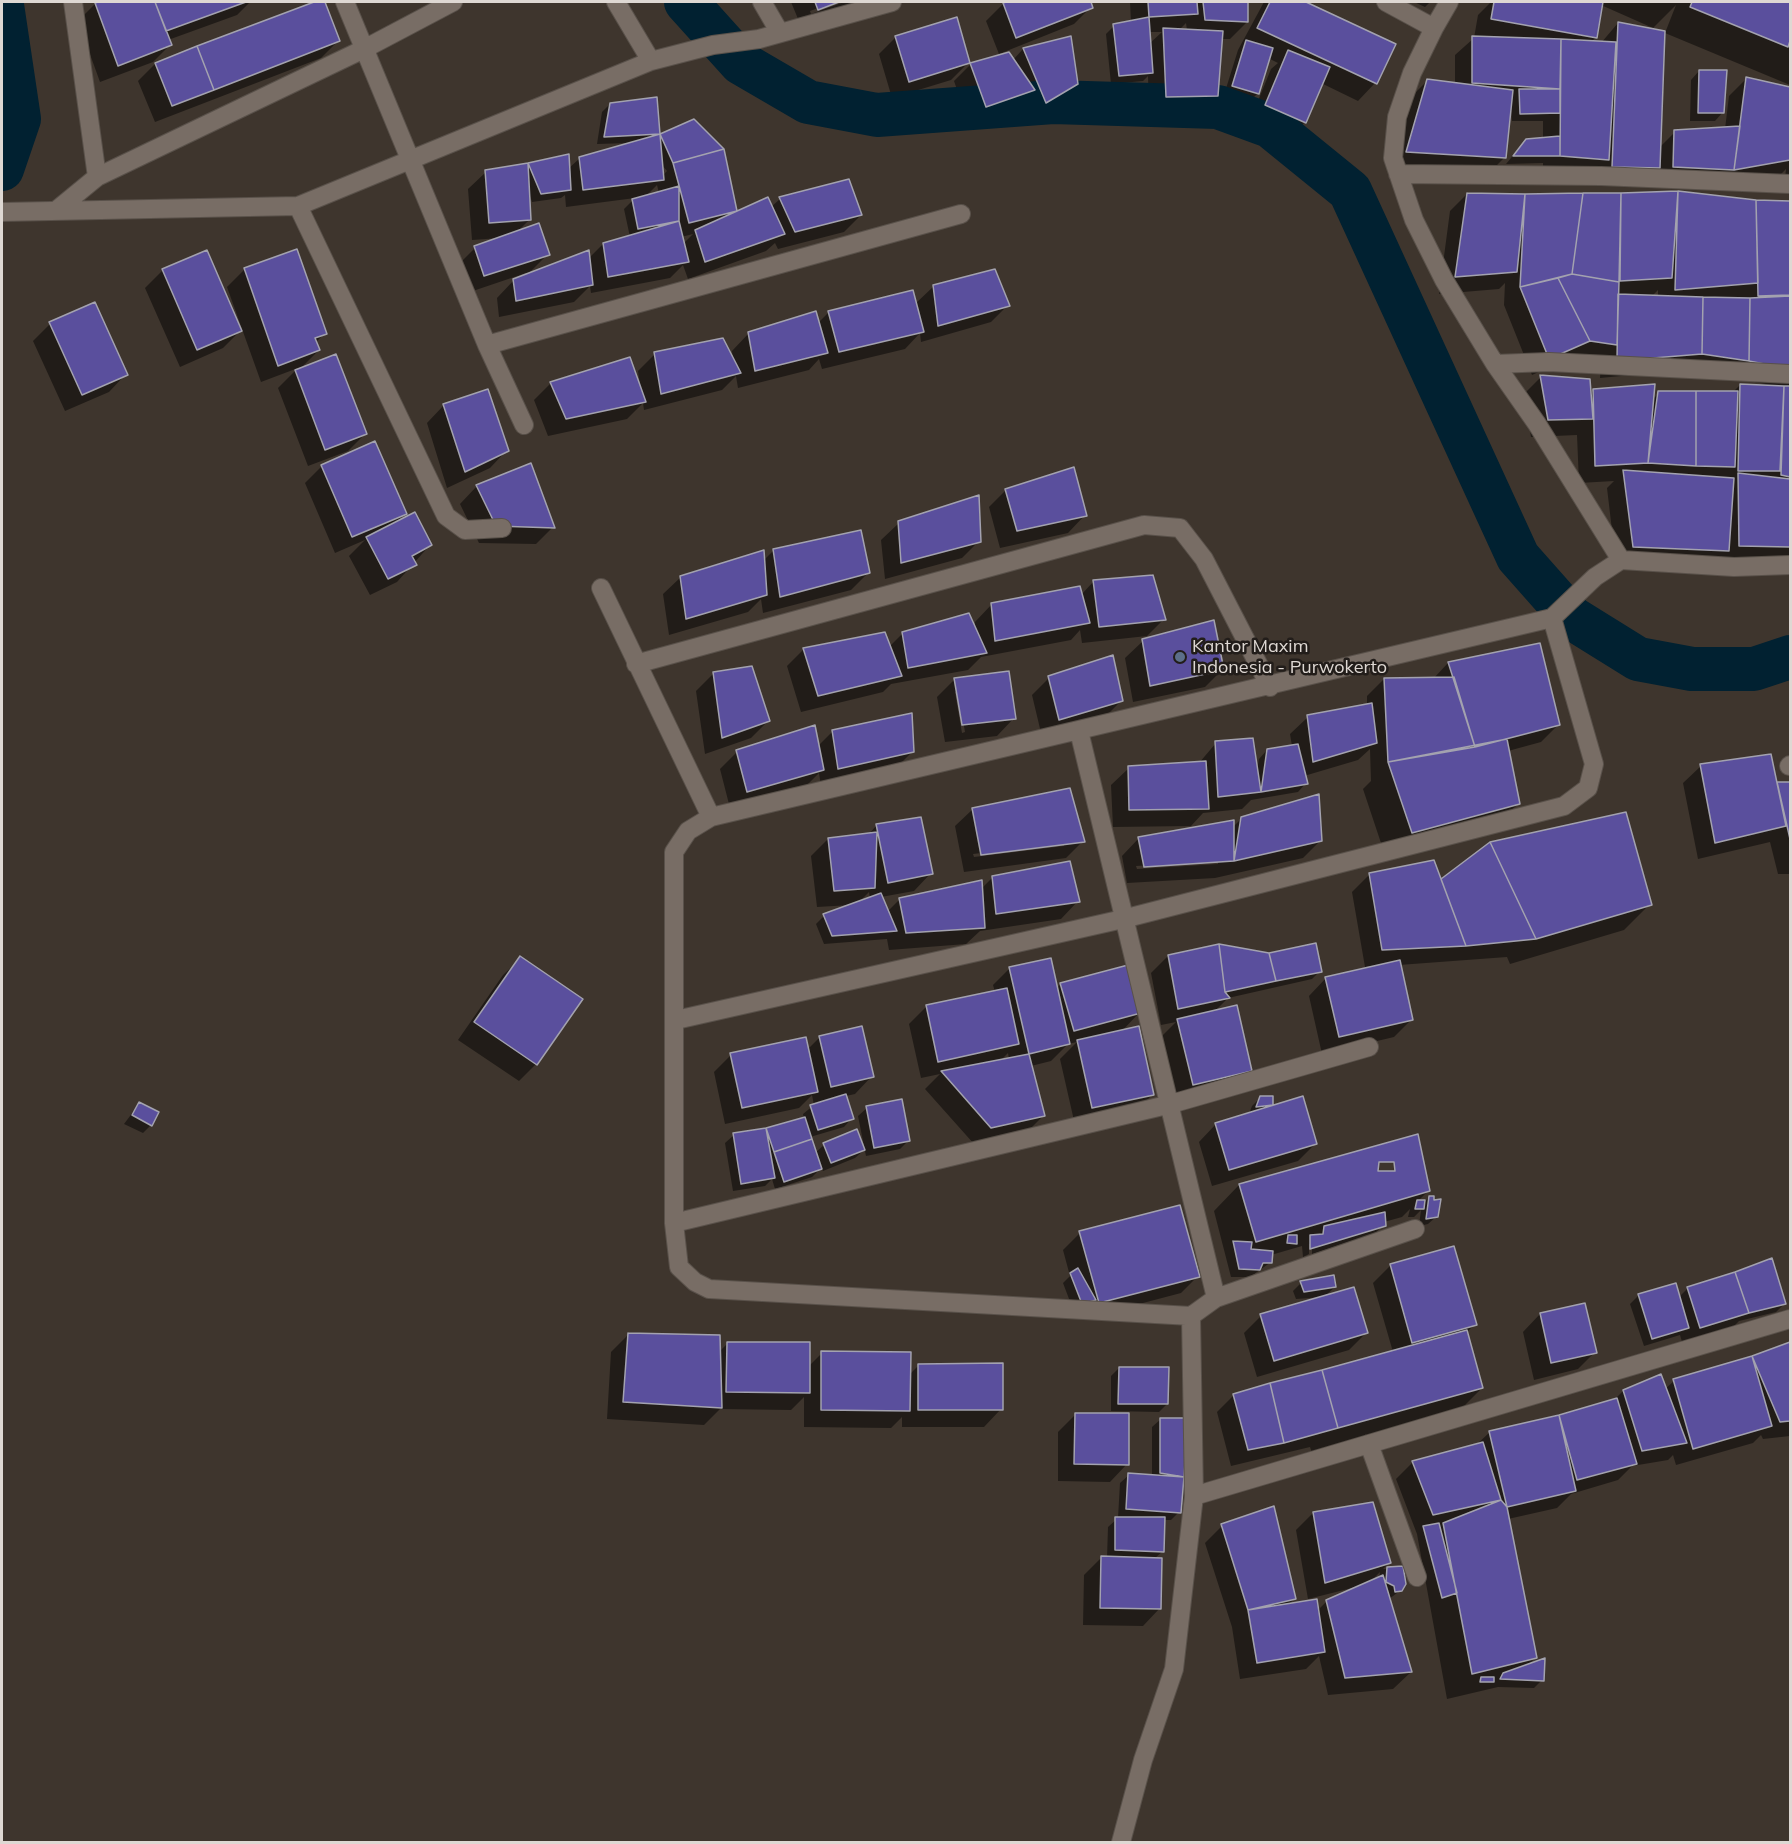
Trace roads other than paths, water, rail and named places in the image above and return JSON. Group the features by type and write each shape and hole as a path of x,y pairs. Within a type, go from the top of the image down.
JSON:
{"street":[{"path":"73,2 97,177"},
{"path":"345,2 487,345 524,425"},
{"path":"58,209 97,177 364,49 453,2"},
{"path":"616,2 651,61"},
{"path":"762,2 780,33"},
{"path":"2,212 58,209 298,206 651,61 713,45 759,39 892,2"},
{"path":"1386,2 1434,28"},
{"path":"1449,2 1412,73 1397,117 1393,158 1414,220 1444,280 1621,560"},
{"path":"1398,174 1601,176 1791,184"},
{"path":"298,206 446,516 465,530 502,528"},
{"path":"487,345 961,214"},
{"path":"1495,364 1549,362 1791,374"},
{"path":"636,664 1144,525 1180,528 1204,559 1270,687"},
{"path":"1415,1229 1216,1298 1191,1316 709,1289 694,1282 679,1267 674,1223 676,1020 674,852 688,831 711,817 1270,687 1555,616 1595,577 1621,560 1734,567 1791,566"},
{"path":"601,588 711,817"},
{"path":"676,1020 1123,919 1564,806 1588,788 1594,764 1555,616"},
{"path":"1079,731 1123,919 1171,1104 1216,1298"},
{"path":"674,1223 1171,1104 1369,1047"},
{"path":"1121,1842 1143,1760 1174,1669 1194,1496 1191,1316"},
{"path":"1194,1496 1791,1319"},
{"path":"1369,1444 1417,1577"}],"waterway":[{"path":"686,2 741,63 808,102 877,115 1053,102 1218,107 1270,126 1350,191 1518,557 1572,618 1638,659 1692,669 1754,669 1790,657"},
{"path":"2,5 19,119 2,169"}],"place":[{"name":"Kantor Maxim Indonesia - Purwokerto","path":"1180,657"}]}
